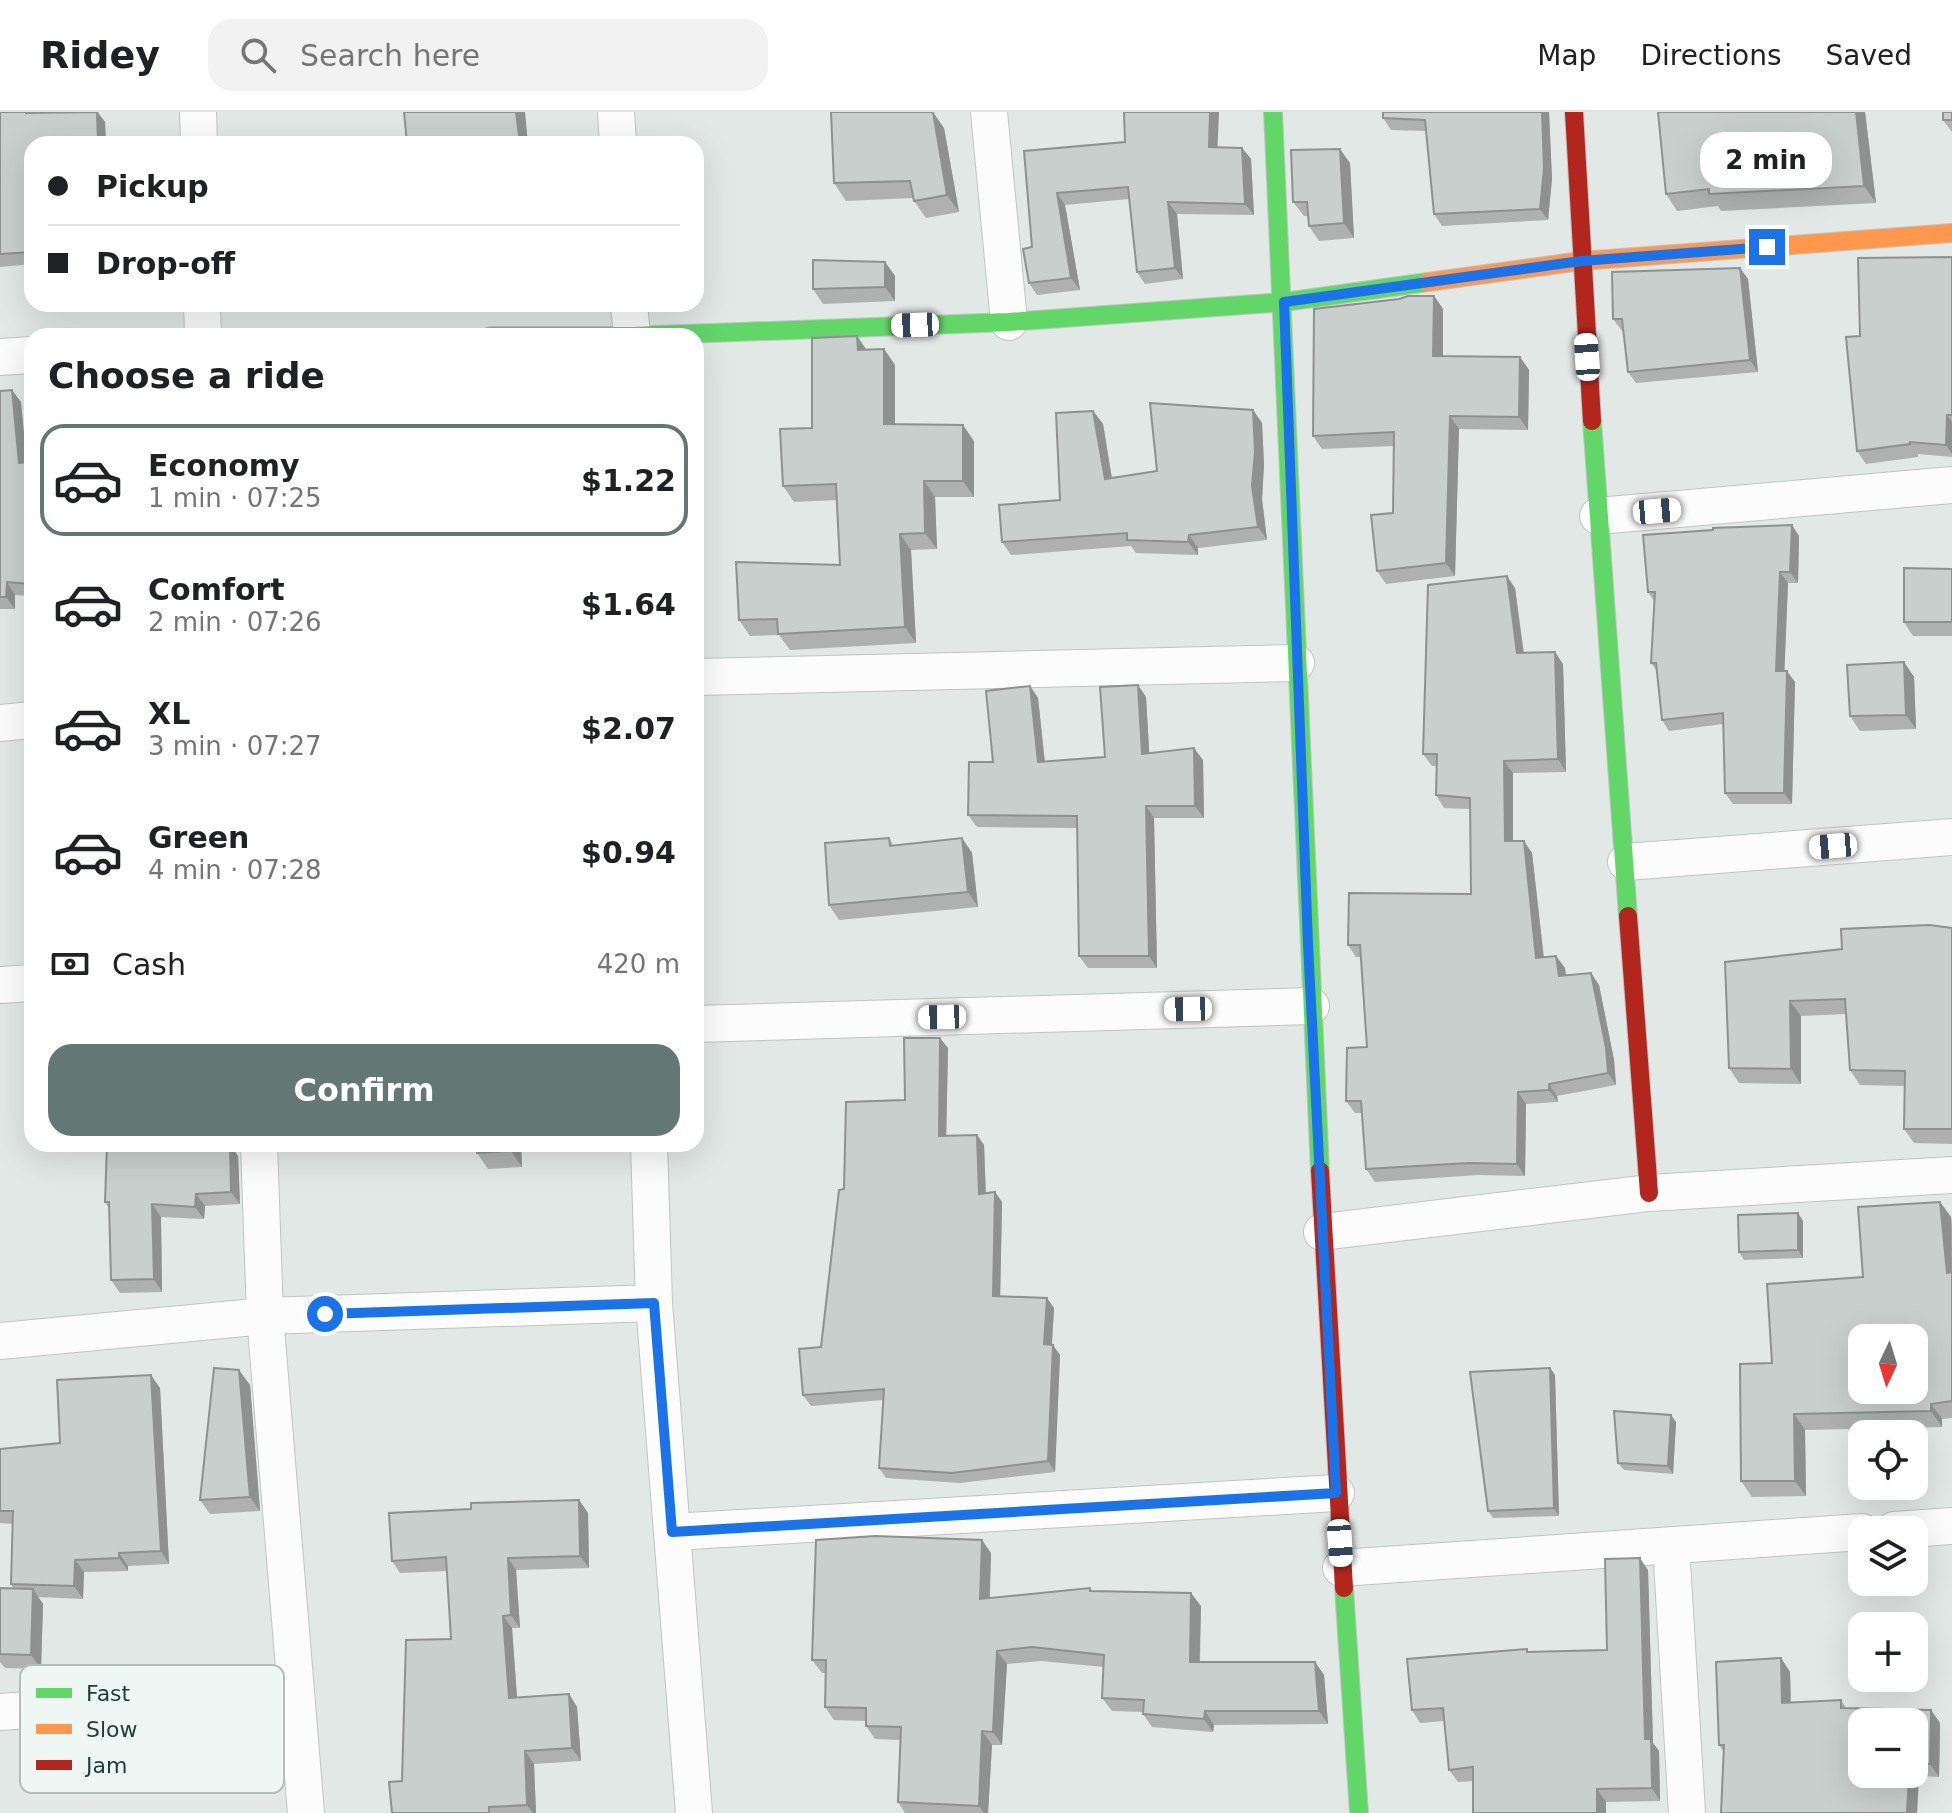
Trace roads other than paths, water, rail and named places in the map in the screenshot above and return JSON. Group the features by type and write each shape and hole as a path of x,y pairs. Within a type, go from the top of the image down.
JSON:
{"street":[{"path":"198,112 199,136"},
{"path":"616,112 618,136"},
{"path":"989,112 1009,322"},
{"path":"1273,112 1284,302 1296,663 1322,1232 1336,1493 1359,1813"},
{"path":"1574,112 1598,516 1649,1193"},
{"path":"704,333 1009,322 1284,302 1581,261 1952,233"},
{"path":"0,357 24,356"},
{"path":"1598,516 1952,485"},
{"path":"704,677 1296,663"},
{"path":"0,723 24,721"},
{"path":"1626,862 1952,837"},
{"path":"0,985 24,984"},
{"path":"704,1024 1311,1006"},
{"path":"259,1152 265,1316 306,1813"},
{"path":"649,1152 654,1303 694,1813"},
{"path":"1322,1232 1649,1193 1952,1175"},
{"path":"0,1341 265,1316 654,1303"},
{"path":"672,1532 1336,1493"},
{"path":"1928,1528 1952,1526"},
{"path":"1341,1568 1848,1533"},
{"path":"1671,1545 1687,1813"},
{"path":"284,1691 294,1690"},
{"path":"0,1712 20,1711"}]}
